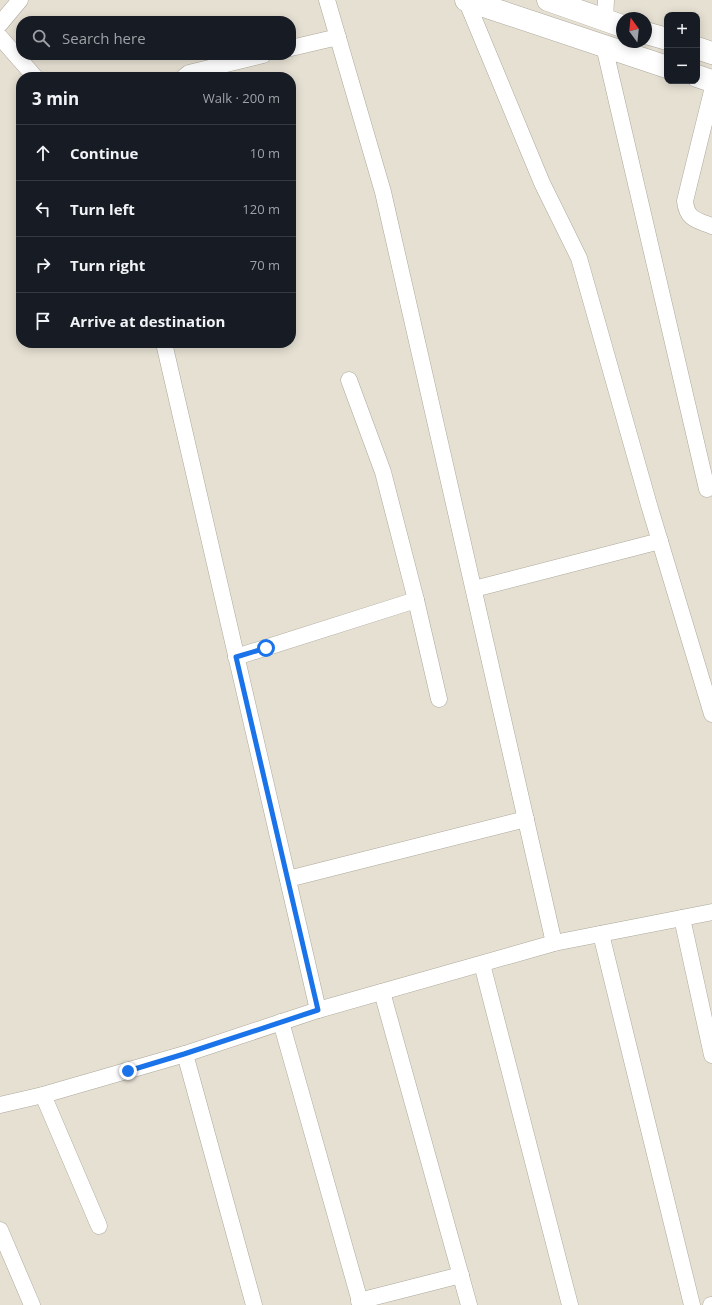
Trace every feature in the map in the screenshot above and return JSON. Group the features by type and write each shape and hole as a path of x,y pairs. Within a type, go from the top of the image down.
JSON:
{"main road":[{"path":"466,0 664,66"},
{"path":"548,0 611,16"},
{"path":"652,35 664,38"},
{"path":"700,49 712,53"},
{"path":"700,77 712,81"}],"street":[{"path":"0,24 20,0"},
{"path":"327,0 383,192 554,943"},
{"path":"466,0 542,183 579,258 660,541 712,714"},
{"path":"0,37 16,55"},
{"path":"296,47 338,37"},
{"path":"604,46 707,489"},
{"path":"20,60 31,72"},
{"path":"193,72 242,60"},
{"path":"712,91 684,201 685,209 691,218 712,226"},
{"path":"165,348 318,1010"},
{"path":"349,380 383,472 416,600 439,700"},
{"path":"474,589 660,541"},
{"path":"236,657 416,600"},
{"path":"288,879 526,819"},
{"path":"0,1105 43,1095 184,1054 318,1010 554,943 712,912"},
{"path":"682,918 712,1055"},
{"path":"601,934 692,1305"},
{"path":"482,964 570,1305"},
{"path":"382,992 469,1305"},
{"path":"281,1022 360,1303 461,1275"},
{"path":"184,1054 254,1305"},
{"path":"43,1095 99,1226"},
{"path":"2,1241 32,1305"}],"route":[{"path":"128,1071 318,1010 236,657 266,648"}]}
